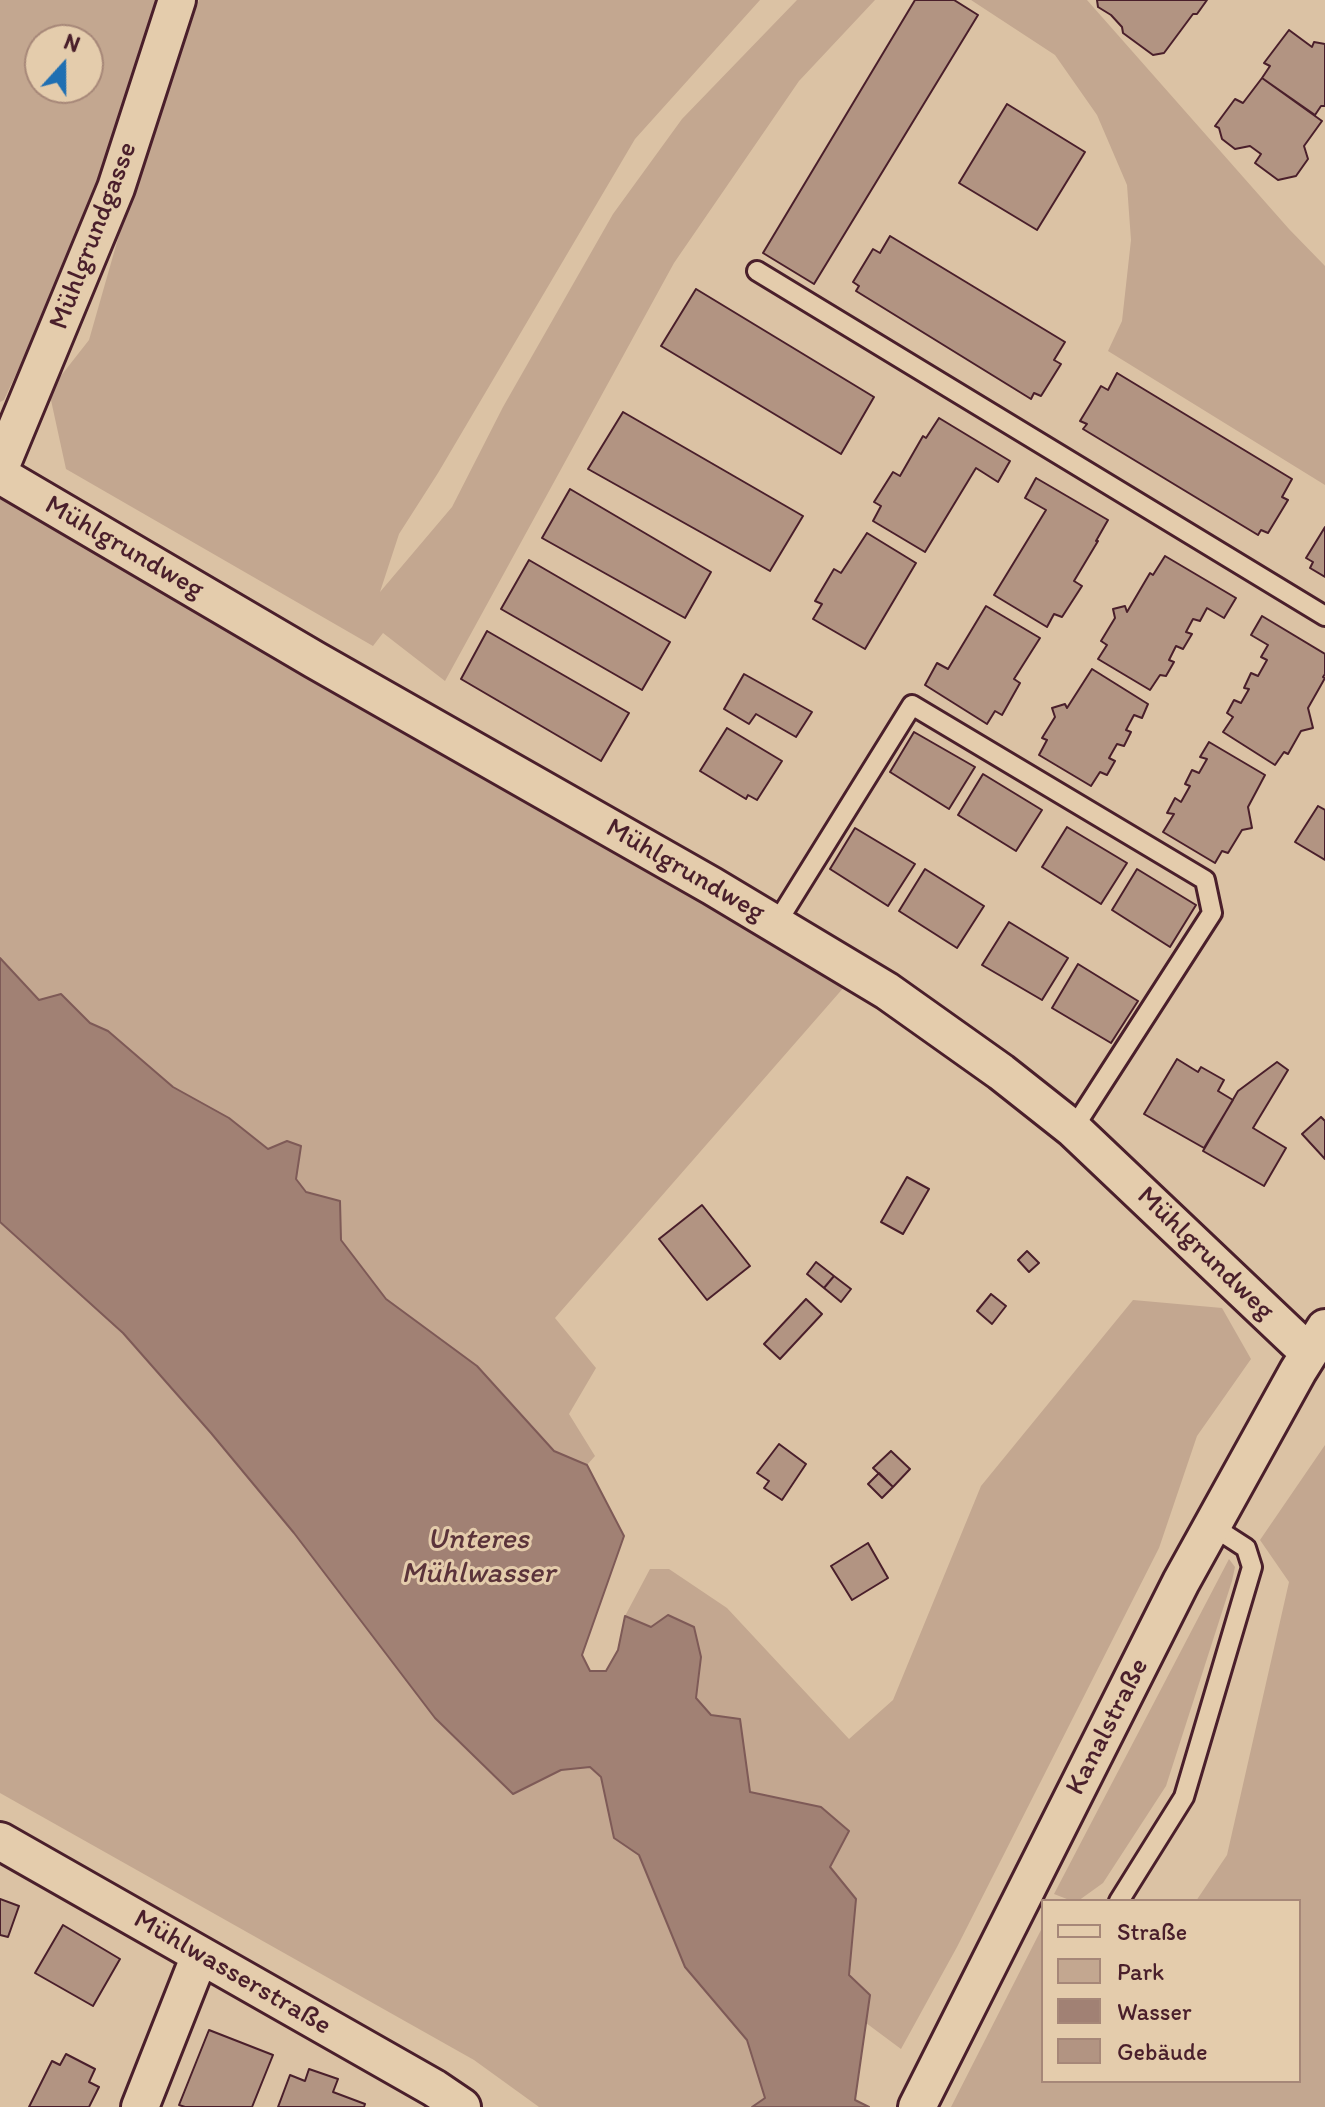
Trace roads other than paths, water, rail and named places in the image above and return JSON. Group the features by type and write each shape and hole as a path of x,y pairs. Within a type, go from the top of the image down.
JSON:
{"street":[{"name":"Mühlgrundgasse","path":"0,468 116,188 177,0"},
{"name":"Mühlgrundweg","path":"0,475 887,991 1001,1072 1073,1129 1317,1341"},
{"name":"Kanalstraße","path":"919,2103 1032,1901 1181,1582 1317,1341"},
{"name":"Mühlwasserstraße","path":"0,1841 434,2088 462,2107"},
{"path":"140,2107 200,1955"}],"lane":[{"path":"757,271 1325,616"},
{"path":"776,924 912,705 1205,880 1212,913 1073,1129"},
{"path":"1120,1899 1184,1797 1252,1567 1246,1548 1212,1526"}],"water":[{"name":"Unteres Mühlwasser","path":"0,958 39,1000 61,994 90,1023 108,1031 173,1087 229,1118 268,1149 287,1141 301,1146 296,1179 306,1192 340,1201 341,1240 386,1299 477,1366 554,1451 587,1465 624,1536 582,1655 590,1671 606,1671 618,1650 625,1616 651,1627 668,1615 694,1627 701,1657 696,1698 711,1715 740,1719 750,1792 821,1807 849,1831 830,1867 856,1899 849,1975 870,1995 855,2100 869,2107 752,2107 765,2098 747,2040 685,1967 639,1855 614,1838 601,1777 590,1767 561,1770 513,1794 435,1718 294,1533 123,1333 0,1222"}]}
